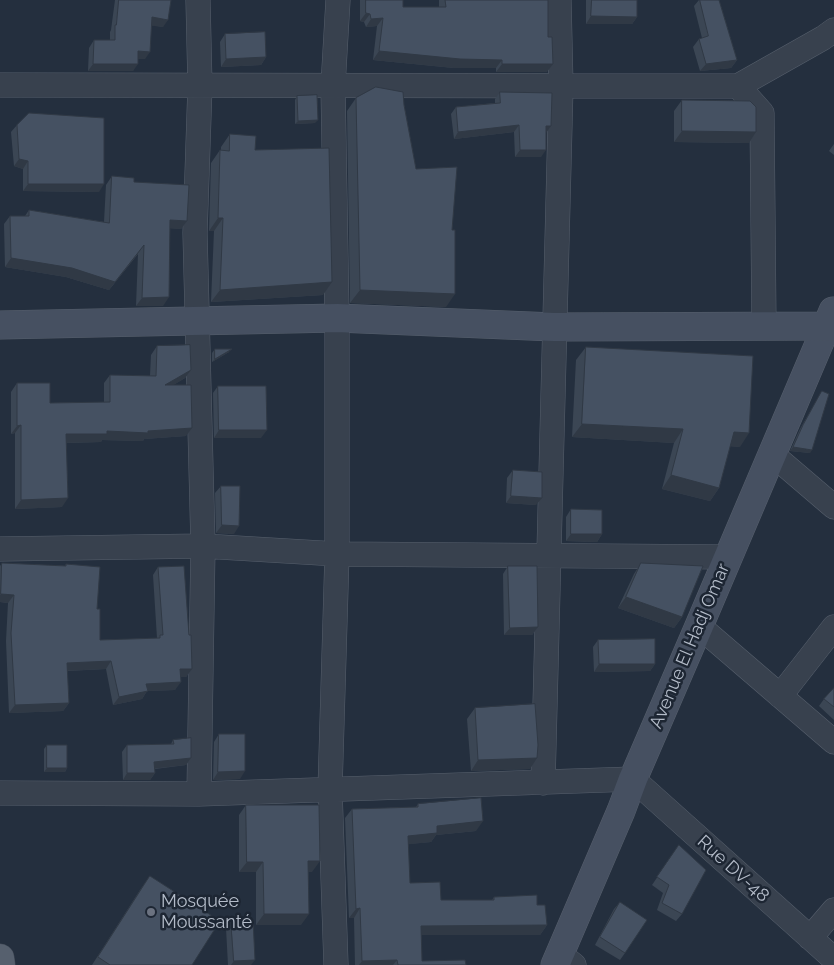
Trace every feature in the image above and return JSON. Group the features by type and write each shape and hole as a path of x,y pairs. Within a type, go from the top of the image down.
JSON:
{"main road":[{"path":"0,958 1,965"}],"street":[{"path":"198,0 200,86 196,233 203,546 199,794"},
{"path":"336,965 330,790 337,554 337,318 333,86 338,0"},
{"path":"543,783 561,86 559,0"},
{"path":"0,85 738,86 824,38 834,30"},
{"path":"738,86 762,113 764,326"},
{"path":"0,325 337,318 554,327 764,326 831,320"},
{"name":"Avenue El Hadj Omar","path":"563,961 633,779 831,320"},
{"path":"772,454 834,507"},
{"path":"0,549 203,546 337,554 728,557"},
{"path":"699,626 834,742"},
{"path":"780,696 834,627"},
{"path":"0,793 199,794 633,779"},
{"name":"Rue DV-48","path":"633,779 834,959"},
{"path":"810,938 834,910"}],"building":[{"path":"119,0 171,0 168,20 152,17 150,52 138,51 138,64 93,64 94,40 115,40"},
{"path":"366,0 403,0 403,7 446,7 445,0 548,0 548,37 552,37 553,64 502,64 502,60 460,59 379,51 383,18 371,19 370,14 366,13"},
{"path":"592,0 637,0 637,17 591,16"},
{"path":"700,0 719,0 737,60 706,64 699,39 708,36"},
{"path":"265,32 266,57 226,59 225,34"},
{"path":"376,87 403,92 416,169 457,167 452,230 455,230 455,294 360,290 356,98"},
{"path":"500,92 552,93 551,126 546,126 546,150 520,150 519,125 458,132 456,107 500,103"},
{"path":"317,95 318,120 298,121 297,96"},
{"path":"682,100 750,101 756,107 756,132 682,131"},
{"path":"29,113 104,118 104,184 28,184 28,161 19,159 17,125"},
{"path":"230,134 256,136 255,150 329,148 332,282 220,290 223,218 218,218 220,150 229,151"},
{"path":"112,176 134,178 134,182 189,185 187,221 170,220 169,297 142,298 144,245 115,282 72,268 11,258 10,216 29,216 29,210 109,223"},
{"path":"190,345 191,370 165,385 191,385 192,428 148,431 148,433 107,431 107,434 66,434 68,498 21,500 21,425 17,426 17,383 50,383 50,403 110,402 110,375 156,376 157,346"},
{"path":"586,347 753,356 749,433 734,432 719,488 671,475 683,429 582,424"},
{"path":"215,349 232,349 215,359"},
{"path":"218,386 266,386 267,430 219,430"},
{"path":"822,391 829,394 812,450 793,447 803,425"},
{"path":"513,470 542,472 542,498 511,496"},
{"path":"221,486 240,486 239,526 222,525"},
{"path":"571,509 602,510 602,534 571,534"},
{"path":"2,563 66,566 66,564 100,567 97,609 100,609 100,640 160,638 160,635 163,635 158,567 184,566 189,635 191,635 192,669 180,669 181,682 146,684 148,691 119,697 111,661 67,663 69,703 15,705 11,633 14,595 1,594"},
{"path":"641,563 703,566 682,617 626,597"},
{"path":"508,566 537,566 538,627 510,628"},
{"path":"655,639 655,664 599,664 598,640"},
{"path":"834,688 834,707 824,699"},
{"path":"535,704 537,758 478,760 475,708"},
{"path":"219,734 245,734 245,771 218,772"},
{"path":"191,738 191,758 154,762 155,773 127,773 127,745 174,744 173,740"},
{"path":"47,745 67,745 67,768 47,768"},
{"path":"481,798 483,821 437,826 437,833 408,836 410,883 440,882 441,900 494,900 494,897 537,895 537,905 545,905 547,925 421,926 422,961 465,960 466,965 398,965 397,960 362,961 360,908 356,909 352,809 418,807 418,804"},
{"path":"246,805 319,805 320,861 308,861 309,914 264,914 263,862 247,862"},
{"path":"679,845 706,870 682,914 662,903 669,885 657,877"},
{"name":"Mosquée Moussanté","path":"150,876 220,921 192,965 110,965 98,957"},
{"path":"620,902 647,920 625,953 600,937"},
{"path":"231,920 253,920 255,960 234,961"}],"place":[{"name":"Mosquée Moussanté","path":"151,912"}]}
